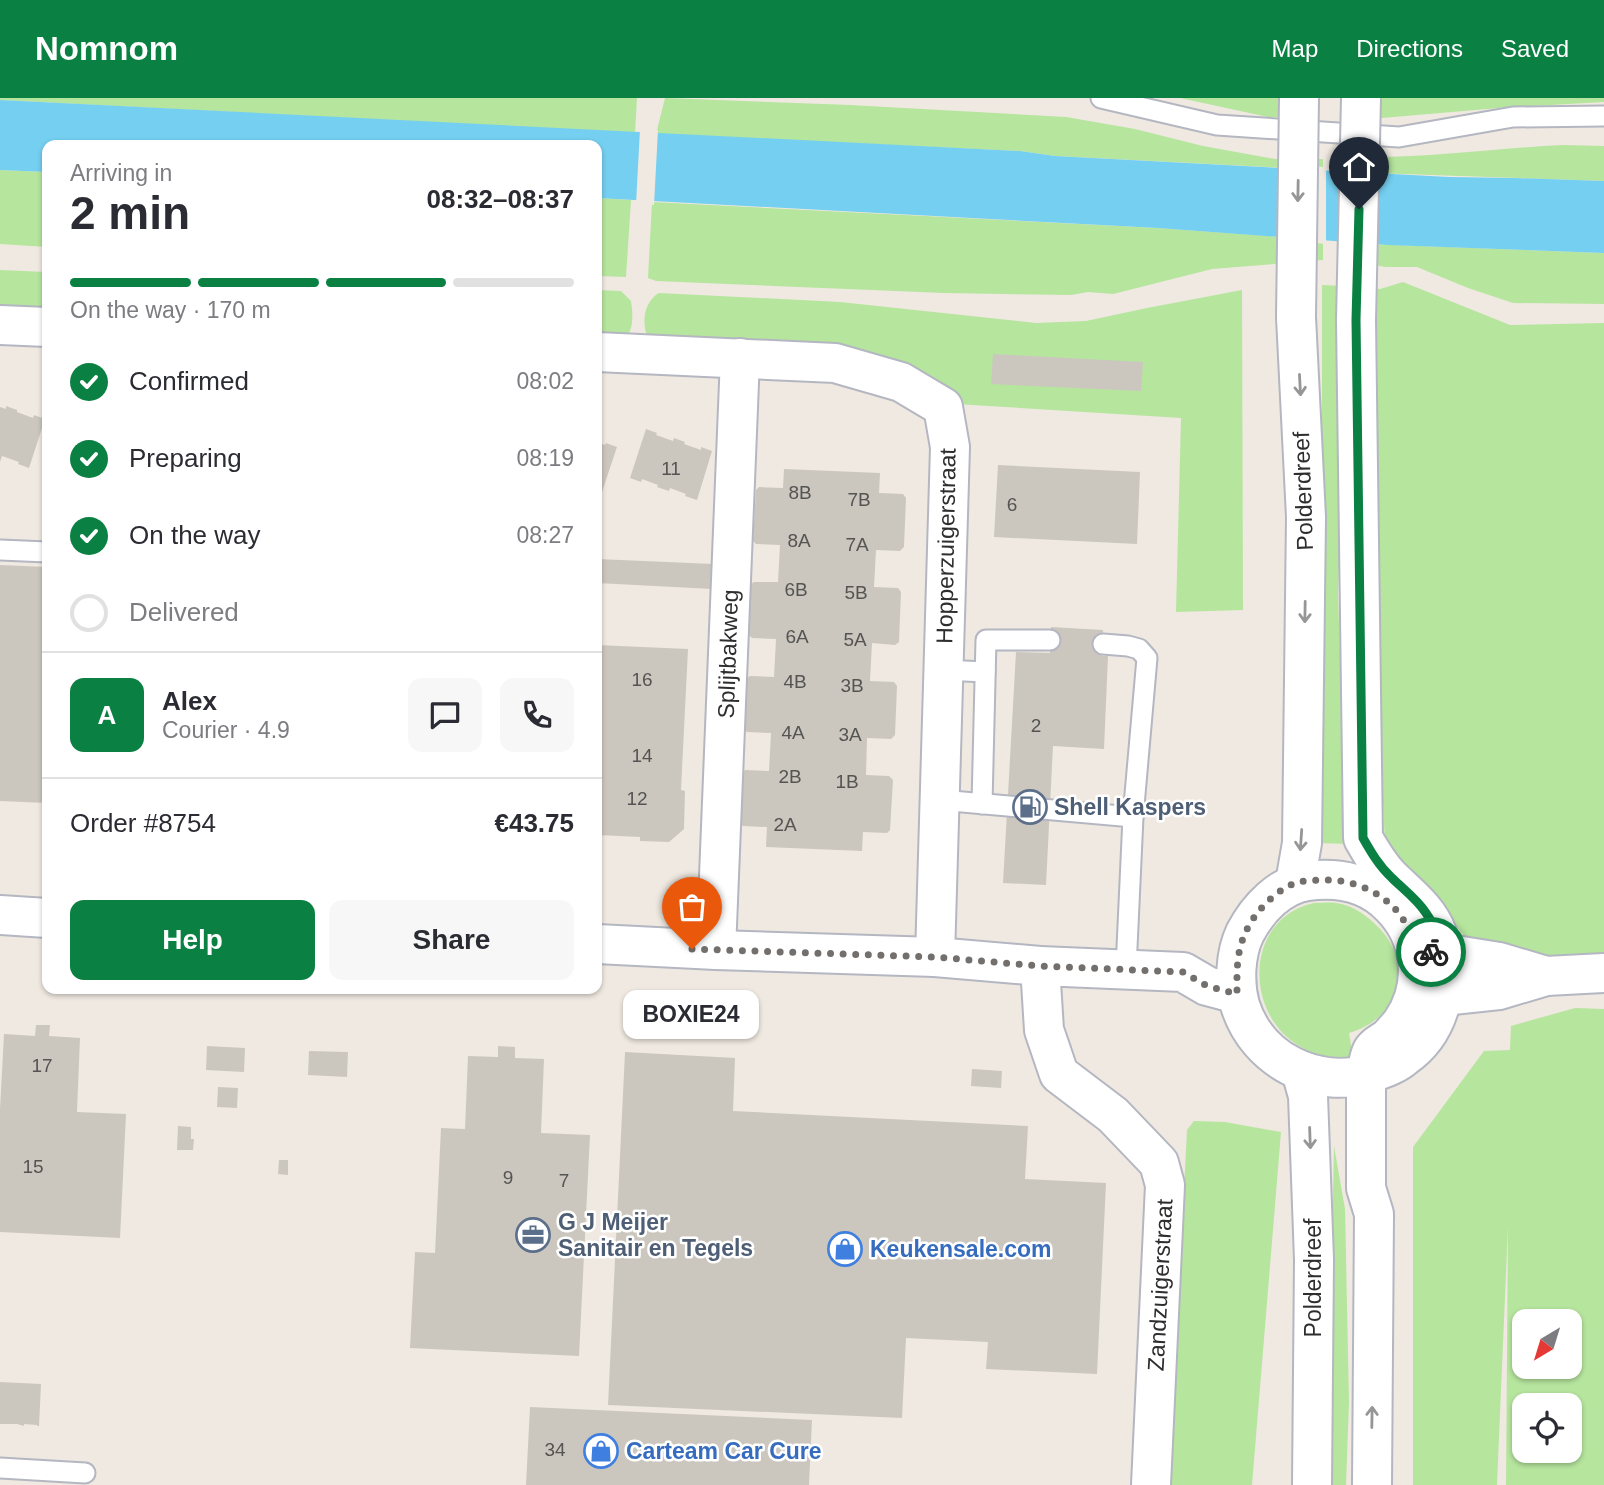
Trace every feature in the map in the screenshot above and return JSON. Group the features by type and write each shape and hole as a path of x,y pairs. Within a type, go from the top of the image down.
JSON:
{"main road":[{"name":"Polderdreef","path":"1295,883 1302,843 1306,517 1296,317 1299,98"},
{"path":"1362,98 1356,320 1363,838 1375,858 1425,912 1437,931 1430,951 1419,969 1411,1007 1389,1037 1373,1049 1375,1071 1366,1088 1366,1188 1374,1214 1371,1485"},
{"path":"0,325 42,327"},
{"name":"Hopperzuigerstraat","path":"602,352 835,363 901,382 943,407 950,447 935,957"},
{"name":"Splijtbakweg","path":"716,950 740,358"},
{"path":"1334,880 1371,890 1387,901 1410,932 1430,951 1446,975 1435,1020 1422,1041 1404,1058 1375,1071 1355,1077 1328,1078 1301,1071 1282,1062 1266,1049 1248,1023 1237,976 1244,934 1257,913 1274,895 1295,883 1334,880"},
{"path":"0,915 42,918"},
{"path":"602,944 935,957 1040,966 1183,972 1212,958 1237,976"},
{"path":"1430,951 1499,962 1546,976"},
{"name":"Zandzuigerstraat","path":"1040,966 1044,1030 1059,1074 1113,1115 1159,1163 1165,1185 1151,1485"},
{"path":"1443,996 1499,990 1546,976 1604,973"},
{"name":"Polderdreef","path":"1301,1071 1308,1096 1314,1260 1312,1485"}],"lane":[{"path":"1101,98 1217,125 1399,136 1513,117 1604,116"},
{"path":"0,550 42,552"},
{"path":"982,804 986,640 1050,640"},
{"path":"1103,644 1139,649 1147,658 1133,817 1126,969"},
{"path":"944,670 985,672"},
{"path":"940,800 1133,817"},
{"path":"0,1468 85,1473"}],"green space":[{"path":"0,98 637,98 635,133"},
{"path":"665,98 1066,117 1275,159 1323,159 1323,170 1055,156 1020,151 656,134"},
{"path":"1180,98 1284,98 1284,117 1268,117"},
{"path":"1374,98 1604,98 1604,102 1374,118"},
{"path":"1563,145 1604,146 1604,181 1372,173 1372,157"},
{"path":"0,170 42,172 42,247 0,244"},
{"path":"602,198 631,200 626,277 602,276"},
{"path":"652,202 1158,228 1323,240 1323,260 1212,269 1113,294 944,293 656,281 648,278"},
{"path":"1369,244 1604,253 1604,304 1513,303 1417,267 1368,264"},
{"path":"0,270 42,272 42,311 0,309"},
{"path":"1403,282 1510,325 1604,323 1604,960 1544,959 1468,940 1385,844 1375,638 1368,288 1380,289"},
{"path":"1322,285 1344,286 1343,455 1338,595 1342,714 1351,844 1317,843 1322,594"},
{"path":"602,290 621,291 631,301 631,326 625,339 602,341"},
{"path":"1242,290 1243,610 1176,612 1181,418 956,404 649,340 644,321 650,302 659,293 840,302 1036,323 1086,321"},
{"path":"1314,903 1341,904 1361,913 1387,938 1395,954 1399,970 1398,986 1392,1001 1382,1014 1349,1033 1353,1057 1326,1056 1301,1047 1282,1032 1269,1013 1261,991 1260,969 1264,947 1274,927 1291,912"},
{"path":"1575,1008 1604,1009 1604,1485 1506,1485 1508,1226 1497,1485 1413,1485 1413,1147 1484,1051 1510,1050 1511,1026"},
{"path":"1194,1121 1225,1122 1281,1132 1252,1485 1169,1485 1187,1130"},
{"path":"1334,1146 1345,1209 1349,1402 1346,1485 1327,1485"}],"water":[{"path":"0,100 1020,151 1055,156 1449,177 1604,181 1604,253 1388,245 1158,228 602,198 602,140 42,140 42,172 0,170"}],"pier":[{"path":"640,129 658,130 654,205 636,204"},
{"path":"1282,165 1326,167 1326,244 1282,240"}],"building":[{"path":"993,354 1143,362 1141,391 991,384"},
{"path":"6,406 33,418 34,415 42,418 42,428 29,468 2,456 0,462 0,407 6,409"},
{"path":"646,429 673,441 674,438 701,450 701,447 712,451 697,500 670,488 669,491 642,479 641,482 630,478"},
{"path":"602,444 617,447 602,492"},
{"path":"998,465 1140,472 1137,544 994,537"},
{"path":"784,469 880,473 879,493 903,494 906,498 904,547 900,551 876,550 874,587 898,588 901,592 899,642 895,645 872,643 870,681 894,682 897,686 895,735 891,739 867,738 866,775 889,776 893,780 890,830 887,833 863,832 862,851 766,847 767,827 743,826 740,823 742,773 745,770 769,771 771,733 747,732 744,729 747,678 774,677 776,639 752,638 749,635 751,584 778,582 780,545 756,544 753,541 756,490 759,487 783,488"},
{"path":"602,559 713,564 712,589 602,583"},
{"path":"0,565 42,567 42,803 0,801"},
{"path":"1051,627 1103,630 1102,656 1108,656 1104,749 1053,746 1046,885 1003,883 1016,652 1050,653"},
{"path":"602,645 688,649 681,790 685,791 684,829 669,842 640,841 640,837 602,835"},
{"path":"36,1025 50,1025 49,1036 80,1038 77,1112 126,1114 120,1238 0,1232 0,1109 4,1034 35,1036"},
{"path":"207,1046 245,1048 244,1072 206,1070"},
{"path":"498,1046 515,1047 515,1058 544,1059 541,1133 590,1135 579,1356 410,1348 415,1252 435,1253 441,1128 465,1129 468,1056 498,1057"},
{"path":"309,1051 348,1052 347,1077 308,1075"},
{"path":"625,1052 735,1058 733,1111 1028,1126 1025,1179 1106,1183 1097,1374 986,1369 988,1342 906,1338 902,1418 608,1405"},
{"path":"972,1069 1002,1071 1001,1088 971,1086"},
{"path":"218,1087 238,1088 237,1108 217,1107"},
{"path":"178,1126 191,1127 193,1150 177,1150"},
{"path":"279,1160 288,1160 288,1175 278,1174"},
{"path":"0,1382 41,1384 39,1426 0,1424"},
{"path":"530,1407 812,1420 809,1485 526,1485"}],"way so far":[{"path":"692,949 935,957 1040,966 1183,972 1207,986 1237,994 1237,958 1244,934 1257,913 1274,895 1295,883 1334,880 1371,890 1387,901 1400,915 1416,950 1431,952"}],"place":[{"name":"Shell Kaspers","path":"1030,807"},
{"name":"BOXIE24","path":"692,949"},
{"name":"G J Meijer Sanitair en Tegels","path":"533,1235"},
{"name":"Keukensale.com","path":"845,1249"},
{"name":"Carteam Car Cure","path":"601,1451"}],"route":[{"path":"1359,209 1356,320 1363,838 1375,858 1425,912 1437,931 1443,953 1431,952"}]}
